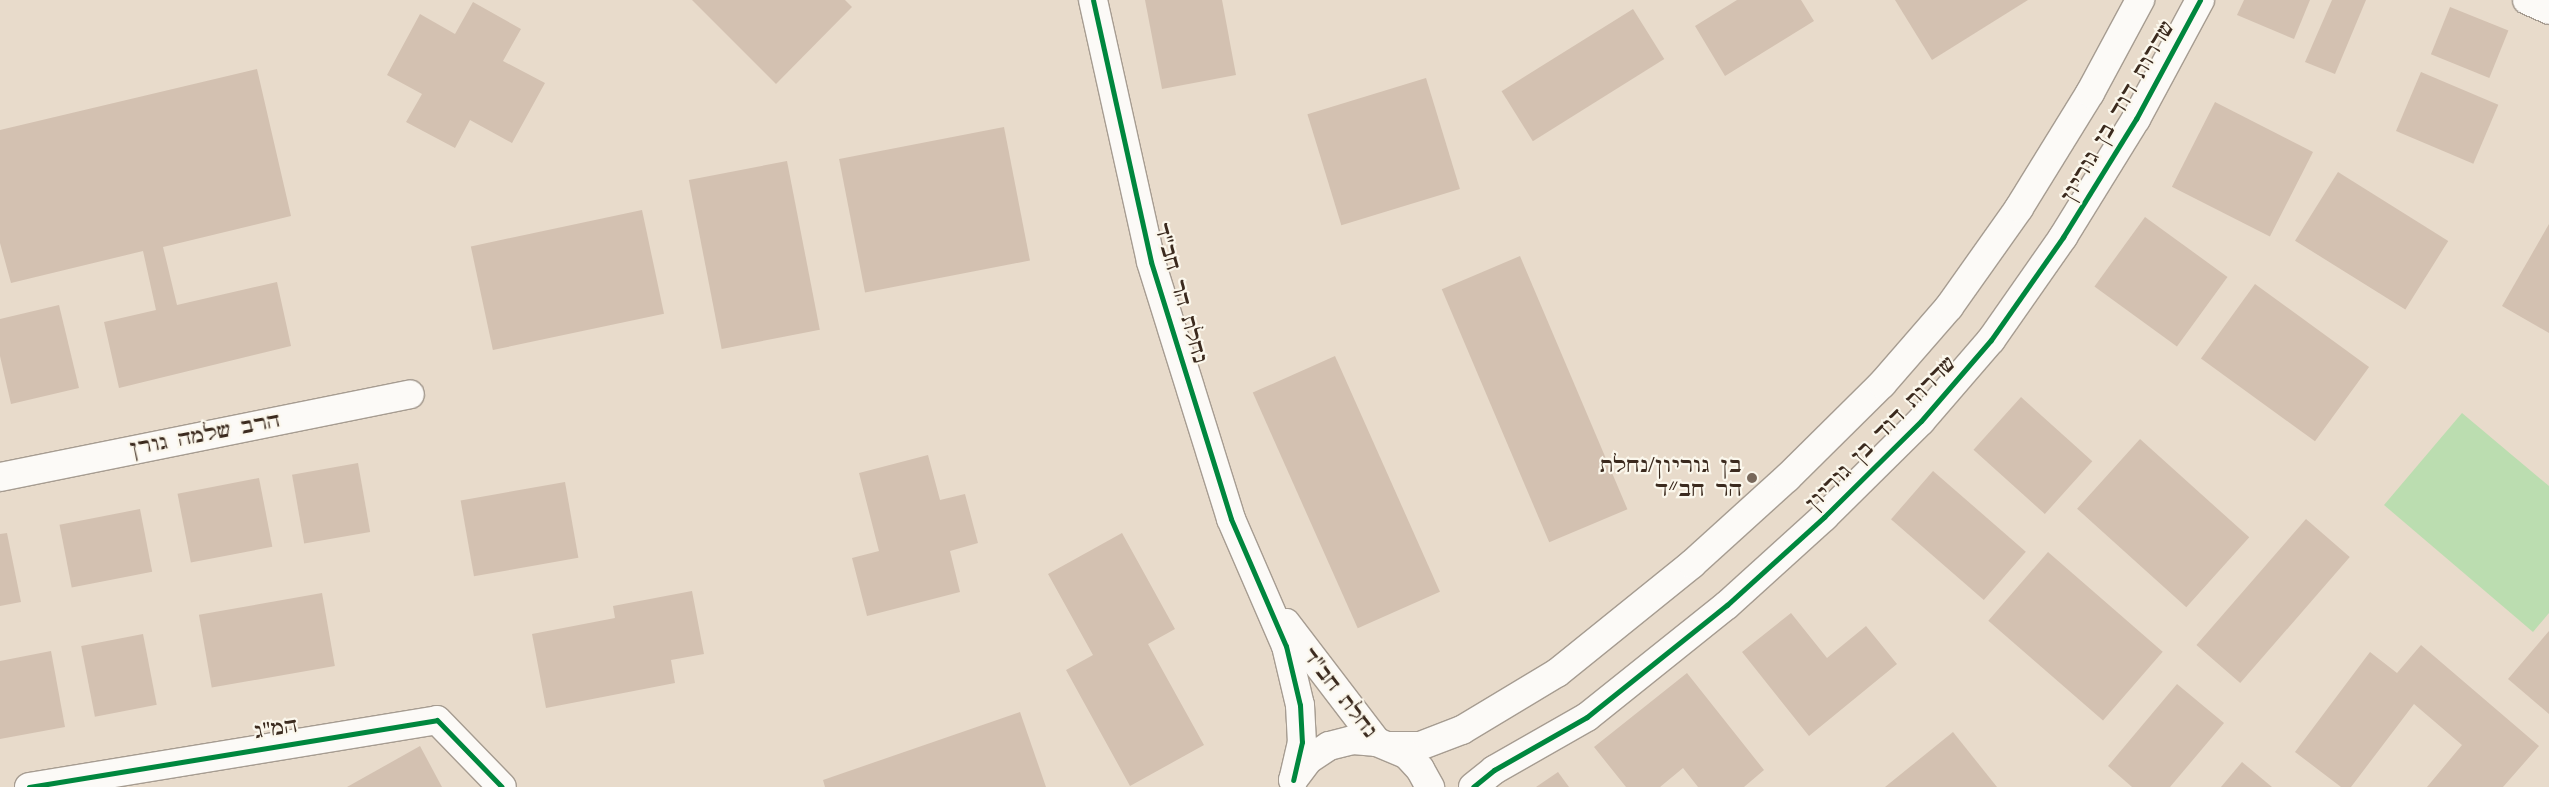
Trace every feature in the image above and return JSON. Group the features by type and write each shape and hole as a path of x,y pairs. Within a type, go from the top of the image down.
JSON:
{"street":[{"name":"נחלת הר חב\"ד","path":"1093,0 1151,262 1231,519 1260,587"},
{"name":"שדרות דוד בן גוריון","path":"1292,783 1308,760 1329,746 1353,740 1420,746 1462,730 1557,673 1692,564 1787,478 1882,384 1949,307 2024,200 2090,93 2140,0"},
{"name":"שדרות דוד בן גוריון","path":"1473,787 1494,770 1587,717 1727,605 1824,517 1921,421 1991,340 2063,237 2136,120 2200,0"},
{"path":"2526,0 2549,10"},
{"name":"הרב שלמה גורן","path":"0,477 410,394"},
{"name":"נחלת חב\"ד","path":"1260,587 1306,652 1384,744 1420,769 1430,787"},
{"name":"נחלת חב\"ד","path":"1260,587 1286,646 1300,704 1302,742 1292,783"},
{"name":"המ\"ג","path":"29,787 84,782 437,720 502,787"}],"green space":[{"path":"2462,413 2549,486 2549,613 2533,632 2384,505"}],"building":[{"path":"692,0 845,0 852,7 776,84"},
{"path":"1145,0 1222,0 1236,75 1162,89"},
{"path":"1737,0 1801,0 1814,21 1725,76 1695,26"},
{"path":"1895,0 2028,0 1932,60"},
{"path":"2244,0 2310,0 2294,39 2237,15"},
{"path":"2332,0 2366,0 2335,74 2305,62"},
{"path":"473,2 521,29 503,61 545,83 512,143 470,120 455,148 406,122 422,94 387,75 420,14 455,34"},
{"path":"2450,7 2508,31 2489,78 2431,54"},
{"path":"1633,9 1664,59 1533,141 1502,91"},
{"path":"257,69 291,216 163,247 177,305 277,282 291,346 119,388 104,322 156,310 143,251 11,283 0,243 0,130"},
{"path":"2421,72 2498,105 2473,164 2396,131"},
{"path":"1426,78 1460,189 1341,225 1307,114"},
{"path":"2215,102 2313,152 2270,237 2172,187"},
{"path":"1004,127 1030,261 865,293 839,159"},
{"path":"787,161 820,330 722,349 689,180"},
{"path":"2338,172 2448,241 2405,310 2295,241"},
{"path":"642,210 664,314 493,350 471,246"},
{"path":"2145,217 2228,277 2177,347 2094,287"},
{"path":"2549,224 2549,333 2502,306"},
{"path":"1520,256 1627,509 1549,542 1442,289"},
{"path":"2255,284 2369,367 2315,441 2201,358"},
{"path":"59,305 79,388 11,404 0,356 0,319"},
{"path":"1335,356 1440,592 1358,628 1253,393"},
{"path":"2021,397 2092,461 2045,514 1973,450"},
{"path":"2140,439 2249,537 2186,607 2077,509"},
{"path":"928,455 940,500 965,494 978,543 950,551 960,592 867,616 852,558 879,551 859,473"},
{"path":"358,463 370,532 304,544 292,475"},
{"path":"1933,471 2026,552 1984,600 1891,519"},
{"path":"259,478 272,547 191,563 178,494"},
{"path":"565,482 578,558 474,576 461,500"},
{"path":"140,509 152,572 72,587 60,525"},
{"path":"2306,519 2350,557 2240,683 2196,645"},
{"path":"7,533 21,602 0,606 0,534"},
{"path":"1122,533 1175,629 1148,644 1204,745 1130,786 1066,670 1093,655 1048,574"},
{"path":"2048,552 2163,652 2103,720 1988,621"},
{"path":"692,591 704,654 671,660 675,683 546,708 532,634 615,618 613,606"},
{"path":"322,593 335,666 212,688 199,615"},
{"path":"1791,613 1827,658 1866,626 1897,664 1809,736 1742,652"},
{"path":"2549,631 2549,714 2508,679"},
{"path":"143,634 157,705 95,717 81,646"},
{"path":"2421,645 2539,746 2503,787 2427,787 2462,745 2414,704 2351,787 2341,787 2295,752 2370,652 2397,673"},
{"path":"51,651 65,727 0,739 0,661"},
{"path":"1687,673 1764,770 1744,787 1698,787 1683,768 1660,787 1626,787 1594,747"},
{"path":"2177,684 2224,723 2170,787 2132,787 2108,766"},
{"path":"1020,712 1046,787 825,787 823,780"},
{"path":"1953,732 1997,787 1885,787"},
{"path":"420,746 442,787 347,787"},
{"path":"2242,762 2272,787 2221,787"},
{"path":"1558,772 1569,787 1536,787"}],"cycle path":[{"path":"1093,0 1151,262 1231,519 1286,646 1300,705 1302,742 1293,780"},
{"path":"1473,787 1494,770 1587,717 1727,605 1824,517 1921,421 1991,340 2063,237 2136,119 2200,0"},
{"path":"29,787 437,720 502,787"}],"place":[{"name":"בן גוריון/נחלת הר חב״ד","path":"1752,478"}]}
